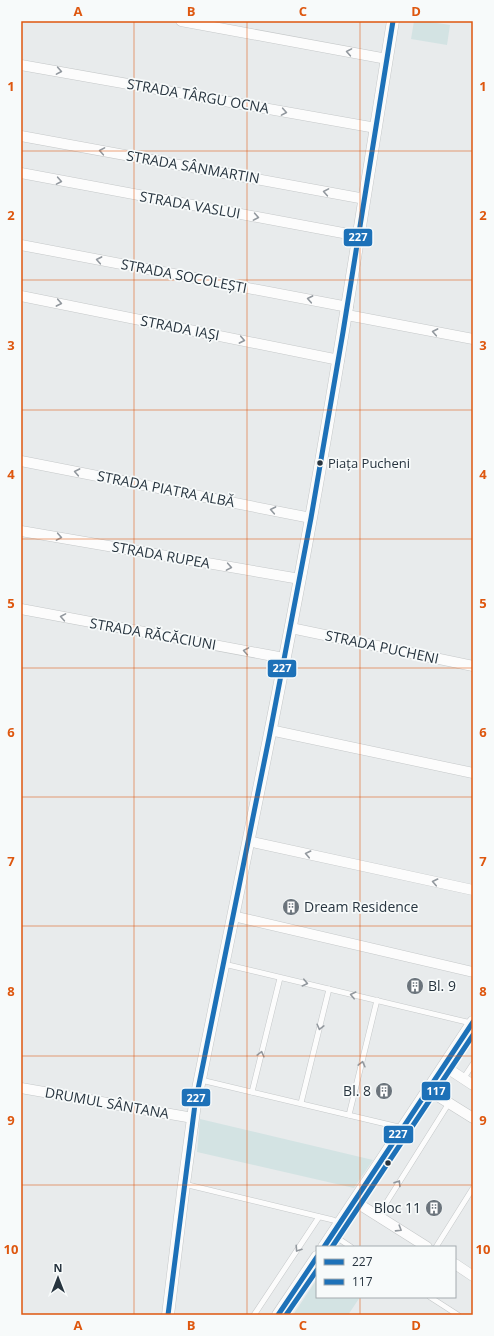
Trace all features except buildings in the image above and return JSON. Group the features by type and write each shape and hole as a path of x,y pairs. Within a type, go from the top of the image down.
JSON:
{"street":[{"path":"181,21 387,59"},
{"path":"168,1315 193,1118 312,518 347,311 393,21"},
{"name":"STRADA TÂRGU OCNA","path":"21,65 376,128"},
{"name":"STRADA SÂNMARTIN","path":"21,136 365,199"},
{"name":"STRADA VASLUI","path":"21,173 359,236"},
{"name":"STRADA SOCOLEȘTI","path":"21,245 347,311 473,340"},
{"name":"STRADA IAȘI","path":"21,296 339,360"},
{"name":"STRADA PIATRA ALBĂ","path":"21,461 312,518"},
{"name":"STRADA RUPEA","path":"21,531 300,579"},
{"name":"STRADA RĂCĂCIUNI","path":"21,609 284,658"},
{"name":"STRADA PUCHENI","path":"291,628 473,666"},
{"path":"270,730 473,774"},
{"path":"248,841 473,890"},
{"path":"233,916 473,972"},
{"path":"325,1246 473,1022"},
{"path":"444,1066 473,1085"},
{"name":"DRUMUL SÂNTANA","path":"21,1088 193,1118"},
{"path":"428,1090 473,1118"},
{"path":"354,1201 425,1246"},
{"path":"278,1315 316,1258"},
{"path":"456,1265 473,1276"}],"lane":[{"path":"223,964 473,1022"},
{"path":"252,1092 280,978"},
{"path":"301,1104 330,989"},
{"path":"349,1115 377,1000"},
{"path":"463,1079 473,1064"},
{"path":"200,1080 403,1128"},
{"path":"378,1216 449,1103"},
{"path":"184,1184 340,1223"},
{"path":"437,1246 473,1188"},
{"path":"254,1315 320,1217"},
{"path":"332,1235 349,1246"},
{"path":"432,1298 458,1315"}],"shaded area":[{"path":"414,21 450,25 447,45 411,39"},
{"path":"200,1119 373,1160 354,1188 197,1152"},
{"path":"316,1280 316,1298 359,1298 348,1315 293,1315"}],"transit line":[{"name":"227","path":"168,1315 195,1104 269,738 311,518 343,332 393,21"},
{"name":"227","path":"325,1246 473,1022"},
{"name":"117","path":"333,1246 473,1035"},
{"name":"227","path":"278,1315 316,1258"},
{"name":"117","path":"286,1315 316,1271"}],"place":[{"name":"Piața Pucheni","path":"320,463"},
{"name":"Dream Residence","path":"291,907"},
{"name":"Bl. 9","path":"415,986"},
{"name":"Bl. 8","path":"384,1091"},
{"name":"Bloc 11","path":"434,1208"}]}
